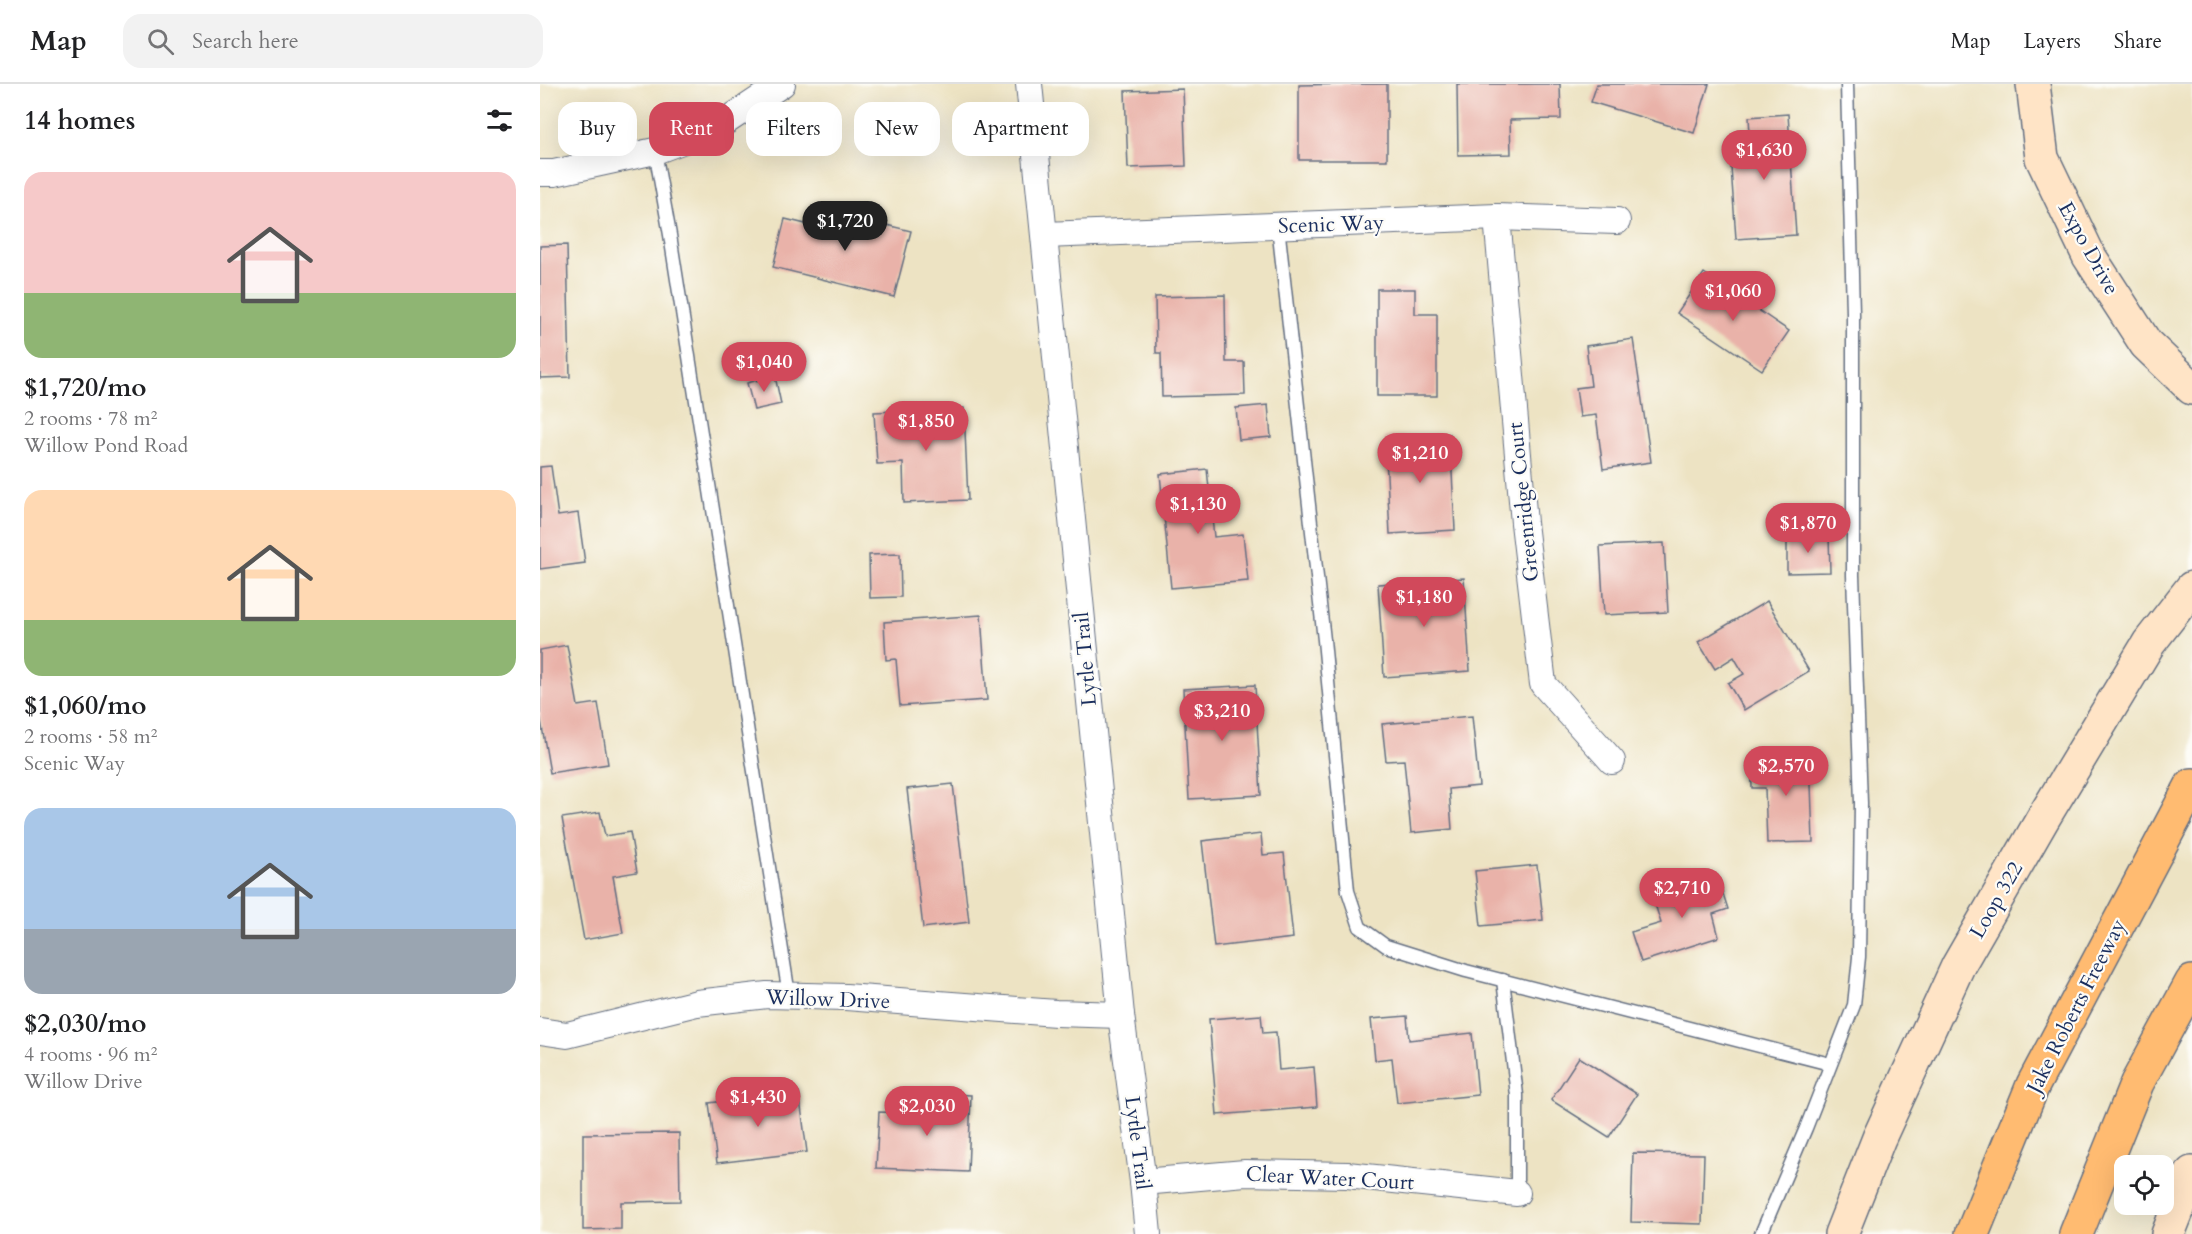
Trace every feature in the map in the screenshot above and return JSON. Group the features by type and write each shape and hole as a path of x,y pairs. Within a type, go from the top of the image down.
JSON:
{"highway":[{"name":"Jake Roberts Freeway","path":"1972,1234 2033,1084 2192,785"},
{"path":"2076,1234 2137,1083 2192,982"}],"main road":[{"name":"Expo Drive","path":"2033,84 2042,158 2089,256 2146,344 2192,388"},
{"name":"Loop 322","path":"1841,1234 1879,1138 1958,966 2042,820 2149,643 2192,588"},
{"path":"2168,1234 2192,1173"}],"street":[{"path":"734,116 782,84"},
{"name":"Lytle Trail","path":"1029,84 1121,1015 1148,1234"},
{"path":"540,173 554,173 649,151"},
{"name":"Scenic Way","path":"1045,235 1497,217 1617,221"},
{"name":"Greenridge Court","path":"1497,217 1524,523 1543,684 1612,761"},
{"name":"Willow Drive","path":"540,1031 567,1035 698,1004 767,995 846,997 1056,1013 1121,1015"},
{"name":"Clear Water Court","path":"1143,1182 1245,1173 1347,1175 1517,1192"}],"lane":[{"path":"1761,1234 1806,1128 1854,1005 1859,957 1861,803 1853,575 1853,313 1846,84"},
{"path":"656,156 789,995"},
{"path":"1278,226 1324,640 1348,891 1360,927 1386,946 1503,980 1830,1064"},
{"path":"1503,980 1517,1095 1517,1192"}],"building":[{"path":"1387,84 1387,160 1299,160 1299,85"},
{"path":"1457,84 1560,84 1561,119 1510,120 1511,154 1458,155"},
{"path":"1597,84 1709,84 1694,133 1591,102"},
{"path":"1183,89 1186,166 1128,168 1125,91"},
{"path":"1788,114 1796,235 1736,239 1730,153 1751,151 1749,117"},
{"path":"830,211 911,231 894,297 773,267 785,219 826,229"},
{"path":"567,245 570,377 540,378 540,246"},
{"path":"1704,273 1789,331 1762,370 1677,313"},
{"path":"1377,289 1415,289 1415,314 1437,314 1437,396 1377,396"},
{"path":"1225,295 1226,362 1244,362 1245,395 1162,397 1161,353 1156,353 1155,297"},
{"path":"1633,339 1651,462 1603,469 1596,415 1580,417 1576,388 1591,386 1586,346"},
{"path":"775,376 781,404 754,410 747,383"},
{"path":"1268,405 1271,437 1239,440 1236,408"},
{"path":"964,408 968,500 904,503 903,463 877,464 874,412"},
{"path":"1450,434 1455,530 1390,534 1385,437"},
{"path":"551,466 558,516 578,513 585,563 540,569 540,467"},
{"path":"1207,469 1214,537 1243,534 1248,581 1171,588 1160,474"},
{"path":"1829,535 1830,572 1787,573 1787,536"},
{"path":"1664,543 1668,612 1604,615 1600,546"},
{"path":"900,554 901,597 870,598 869,555"},
{"path":"1464,578 1470,671 1384,677 1378,584"},
{"path":"1767,601 1809,671 1744,710 1728,683 1744,674 1734,657 1715,669 1698,642"},
{"path":"981,615 987,700 900,706 896,659 886,660 884,622"},
{"path":"567,645 578,706 598,703 608,764 550,773 540,715 540,650"},
{"path":"1255,685 1261,795 1189,799 1183,689"},
{"path":"1472,716 1479,786 1449,789 1452,829 1411,833 1404,760 1386,761 1382,724"},
{"path":"1810,755 1813,842 1767,843 1765,788 1752,788 1751,757"},
{"path":"953,784 969,922 923,928 907,789"},
{"path":"600,812 605,836 630,832 637,872 613,876 623,933 584,940 562,818"},
{"path":"1261,834 1263,855 1284,853 1293,938 1214,947 1202,841"},
{"path":"1537,865 1543,920 1481,926 1475,871"},
{"path":"1717,875 1728,909 1713,914 1719,937 1641,962 1631,932 1661,923 1652,895"},
{"path":"1261,1015 1263,1033 1276,1032 1279,1070 1314,1067 1317,1107 1217,1115 1209,1019"},
{"path":"1407,1016 1409,1040 1472,1033 1478,1095 1397,1103 1392,1058 1375,1060 1371,1019"},
{"path":"1579,1057 1637,1094 1609,1137 1551,1100"},
{"path":"799,1092 807,1152 717,1163 709,1103"},
{"path":"932,1093 971,1095 968,1172 876,1168 879,1112 931,1114"},
{"path":"679,1133 680,1201 621,1202 621,1229 583,1230 583,1134"},
{"path":"1633,1153 1704,1154 1702,1224 1631,1222"}]}
